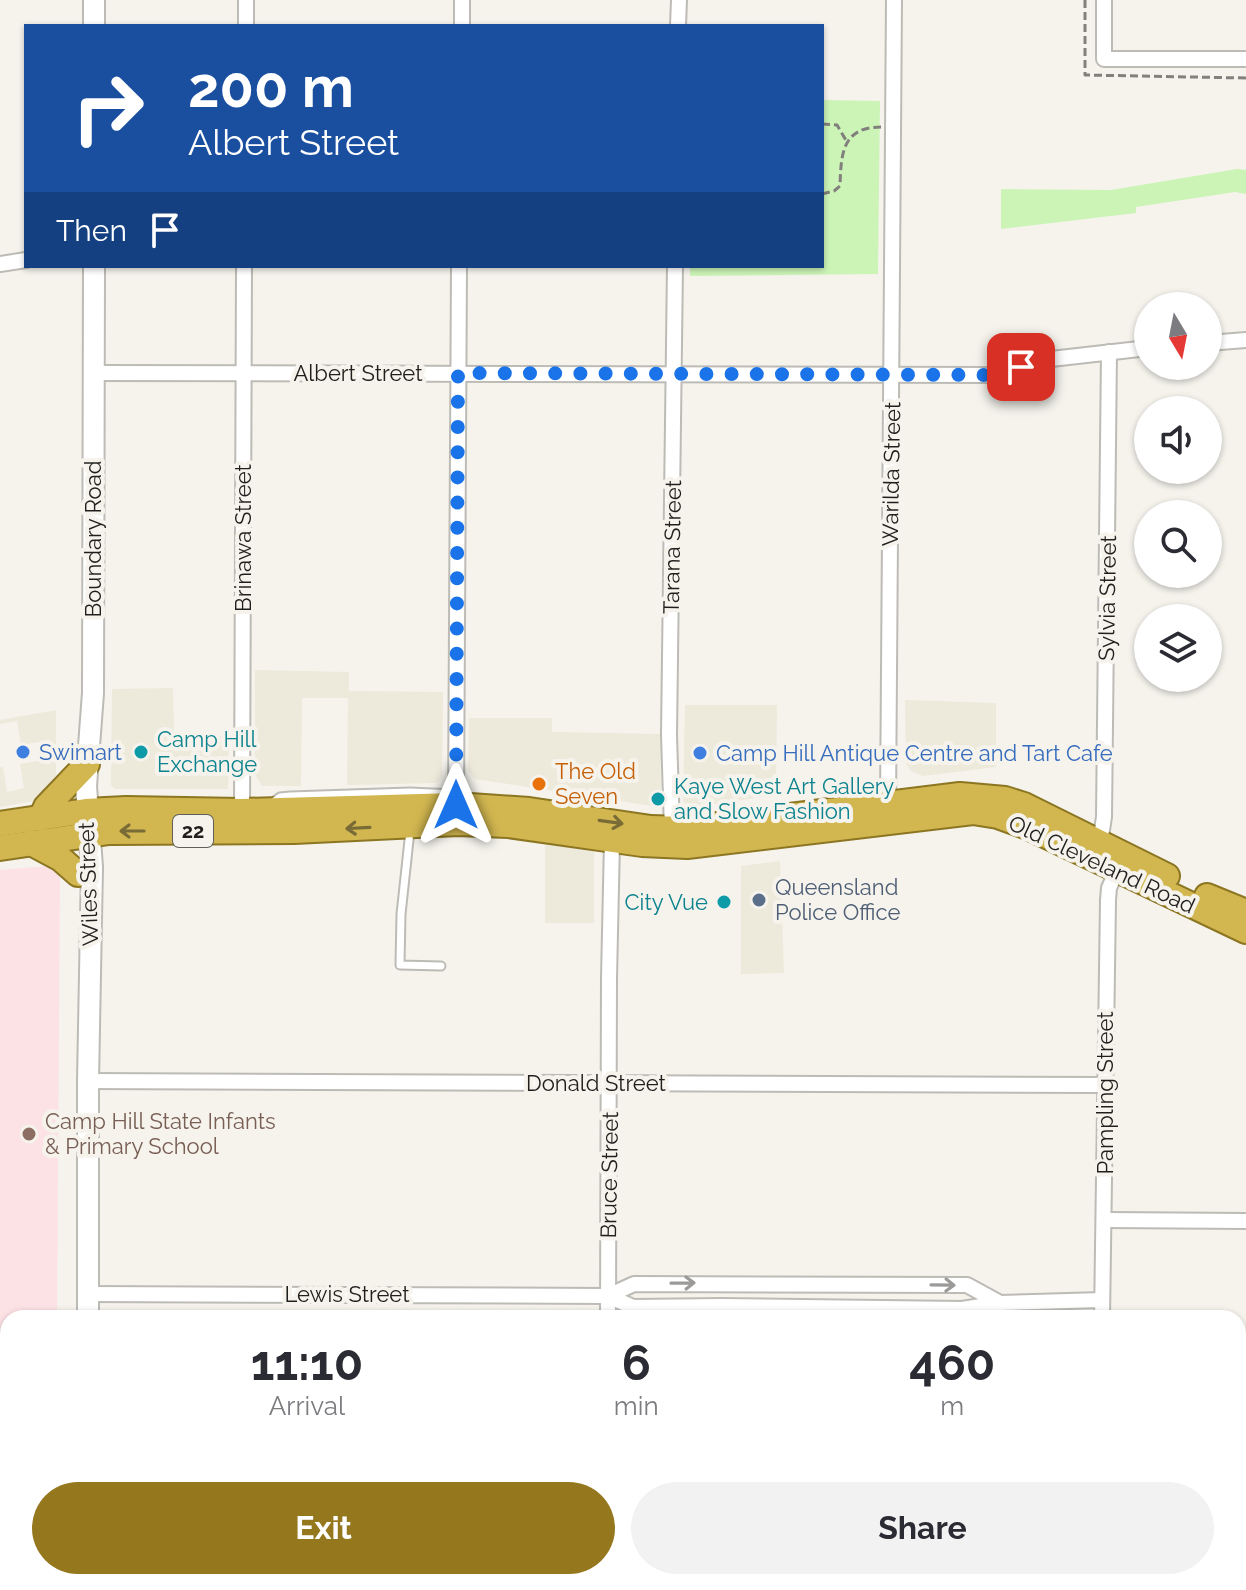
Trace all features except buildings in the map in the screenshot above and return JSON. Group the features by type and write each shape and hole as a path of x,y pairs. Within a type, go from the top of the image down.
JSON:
{"highway":[{"path":"41,818 46,807 87,764"},
{"name":"Old Cleveland Road","path":"0,848 31,843 126,809 251,810 456,799 672,829 960,795 1005,799 1024,805 1246,912"},
{"name":"Old Cleveland Road","path":"0,824 41,818 85,826 294,831 411,825 508,825 612,841 696,846 973,812 998,816 1028,827 1246,931"},
{"path":"31,843 58,856 78,874"}],"main road":[{"path":"94,0 94,24"},
{"name":"Boundary Road","path":"85,826 93,693 94,268"},
{"name":"Wiles Street","path":"74,1310 78,874 85,826"},
{"name":"Wiles Street","path":"85,826 88,1310"}],"street":[{"path":"246,0 246,24"},
{"path":"462,0 462,24"},
{"path":"678,24 679,0"},
{"name":"Warilda Street","path":"888,805 894,0"},
{"path":"1104,0 1104,59 1246,59"},
{"path":"0,264 24,260"},
{"name":"Brinawa Street","path":"244,268 251,810"},
{"path":"456,799 459,268"},
{"name":"Tarana Street","path":"672,829 669,735 675,268"},
{"path":"1222,342 1246,340"},
{"name":"Albert Street","path":"92,373 992,375 1051,359 1134,349"},
{"name":"Sylvia Street","path":"1100,843 1104,817 1109,352"},
{"name":"Bruce Street","path":"608,1310 612,841"},
{"name":"Pampling Street","path":"1102,1310 1108,900 1109,888 1117,870"},
{"name":"Donald Street","path":"88,1081 1104,1085"},
{"path":"1105,1220 1246,1221"},
{"name":"Lewis Street","path":"608,1296 634,1284 967,1285 1000,1303"},
{"name":"Lewis Street","path":"87,1294 608,1296 633,1307 962,1309 1000,1303 1102,1300"}],"lane":[{"path":"411,825 401,914 400,965 441,966"}],"path":[{"path":"824,124 837,125 847,142"},
{"path":"824,193 840,186 841,160 847,142 863,128 893,126"}],"shaded area":[{"path":"255,670 349,672 349,691 443,692 442,777 437,783 347,785 348,698 302,698 301,786 262,786 255,774"},
{"path":"173,688 174,736 229,736 228,789 115,789 111,785 112,689"},
{"path":"905,700 996,703 996,767 923,776 911,771 906,763"},
{"path":"685,705 777,705 776,795 689,808 683,801"},
{"path":"56,710 56,775 34,801 0,807 0,767 3,767 7,792 24,788 20,764 48,759 45,741 21,745 17,721 0,724 0,720"},
{"path":"469,718 552,718 552,732 660,734 661,797 652,806 475,779 468,771"},
{"path":"545,845 594,849 594,923 545,923"},
{"path":"780,861 784,973 741,974 741,866"},
{"name":"Camp Hill State Infants & Primary School","path":"47,866 55,868 60,875 57,1310 0,1310 0,870"}],"green space":[{"path":"824,100 880,101 878,274 690,276 690,268 824,268"},
{"path":"1246,170 1246,194 1235,192 1136,207 1136,213 1001,229 1001,189 1111,190"}],"place":[{"name":"Swimart","path":"23,752"},
{"name":"Camp Hill Exchange","path":"141,752"},
{"name":"Camp Hill Antique Centre and Tart Cafe","path":"700,753"},
{"name":"The Old Seven","path":"539,784"},
{"name":"Kaye West Art Gallery and Slow Fashion","path":"658,799"},
{"name":"Queensland Police Office","path":"759,900"},
{"name":"City Vue","path":"724,902"},
{"name":"Camp Hill State Infants & Primary School","path":"29,1134"}],"route":[{"path":"456,805 458,373 992,375 1021,367"}]}
